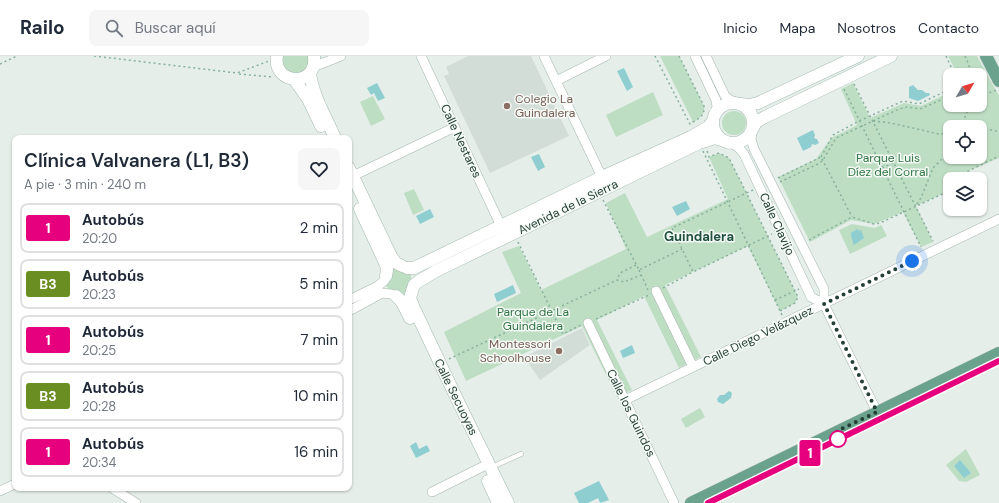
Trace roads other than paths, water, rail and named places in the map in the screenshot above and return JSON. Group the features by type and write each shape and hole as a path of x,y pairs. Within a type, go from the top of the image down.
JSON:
{"main road":[{"path":"858,56 758,103 749,105 739,103 724,105 714,117 714,127 716,133 720,138 728,142 743,140 752,130 756,122 844,77 891,56"},
{"path":"986,56 999,81"},
{"path":"277,58 280,71 291,79 308,98 325,135"},
{"path":"291,79 300,79 312,65"},
{"path":"312,65 312,85 335,135"},
{"path":"739,103 750,111 754,122 752,130"},
{"name":"Avenida de la Sierra","path":"413,287 416,282 429,275 599,192 698,138 708,127 714,117"},
{"name":"Avenida de la Sierra","path":"404,267 414,268 602,177 698,138 714,138 728,142"},
{"path":"352,180 392,258 396,263 404,267 414,276 413,287 406,295 394,295 385,285 387,270 386,265 352,181"},
{"path":"385,278 392,268 404,267"},
{"name":"Calle Secuoyas","path":"413,287 410,295 411,301 486,468 498,503"},
{"name":"Calle Secuoyas","path":"394,295 404,304 486,468 508,503"},
{"path":"691,503 999,353"},
{"path":"713,502 999,361"}],"street":[{"path":"312,65 341,56"},
{"name":"Calle Nestares","path":"421,56 501,226"},
{"path":"544,56 602,177"},
{"path":"556,81 606,56"},
{"path":"695,56 716,100 717,106 714,117"},
{"path":"706,56 725,96 730,100 739,103"},
{"path":"352,175 455,127"},
{"name":"Calle Clavijo","path":"752,130 752,144 824,290 824,304 877,412"},
{"name":"Calle Clavijo","path":"728,142 740,148 744,154 811,297 824,304"},
{"name":"Calle Diego Velázquez","path":"625,400 999,219"},
{"path":"352,299 376,287 385,278"},
{"path":"656,291 693,367"},
{"path":"352,309 382,293 394,295"},
{"name":"Calle los Guindos","path":"588,323 674,503"},
{"path":"432,492 486,468"},
{"path":"0,491 12,485"},
{"path":"117,491 136,503"}],"lane":[{"path":"486,468 521,454"}],"water":[{"path":"624,68 633,87 627,91 617,71"},
{"path":"377,83 385,98 378,101 374,93 371,95 367,88"},
{"path":"913,85 918,90 922,90 930,95 918,101 909,98 909,87"},
{"path":"813,130 815,135 814,138 817,139 819,143 815,145 812,144 811,147 803,151 797,138"},
{"path":"539,154 545,167 538,171 531,157"},
{"path":"686,201 690,209 677,216 672,207"},
{"path":"430,209 434,217 420,224 416,216"},
{"path":"857,229 859,231 861,230 864,238 854,245 851,233"},
{"path":"513,285 516,293 497,302 494,294"},
{"path":"632,345 635,353 623,358 620,351"},
{"path":"729,391 732,393 731,398 723,404 718,402 717,399 720,395 724,395"},
{"path":"416,442 419,449 427,445 430,451 416,458 410,446"},
{"path":"960,460 971,473 964,478 954,466"},
{"path":"599,481 609,500 600,503 598,498 588,503 579,503 574,493"}],"place":[{"name":"Colegio La Guindalera","path":"507,106"},
{"name":"Montessori Schoolhouse","path":"559,351"}],"district":[{"name":"Guindalera","path":"699,236"}],"park label":[{"name":"Parque Luis Díez del Corral","path":"888,165"},
{"name":"Parque de La Guindalera","path":"533,319"}]}
